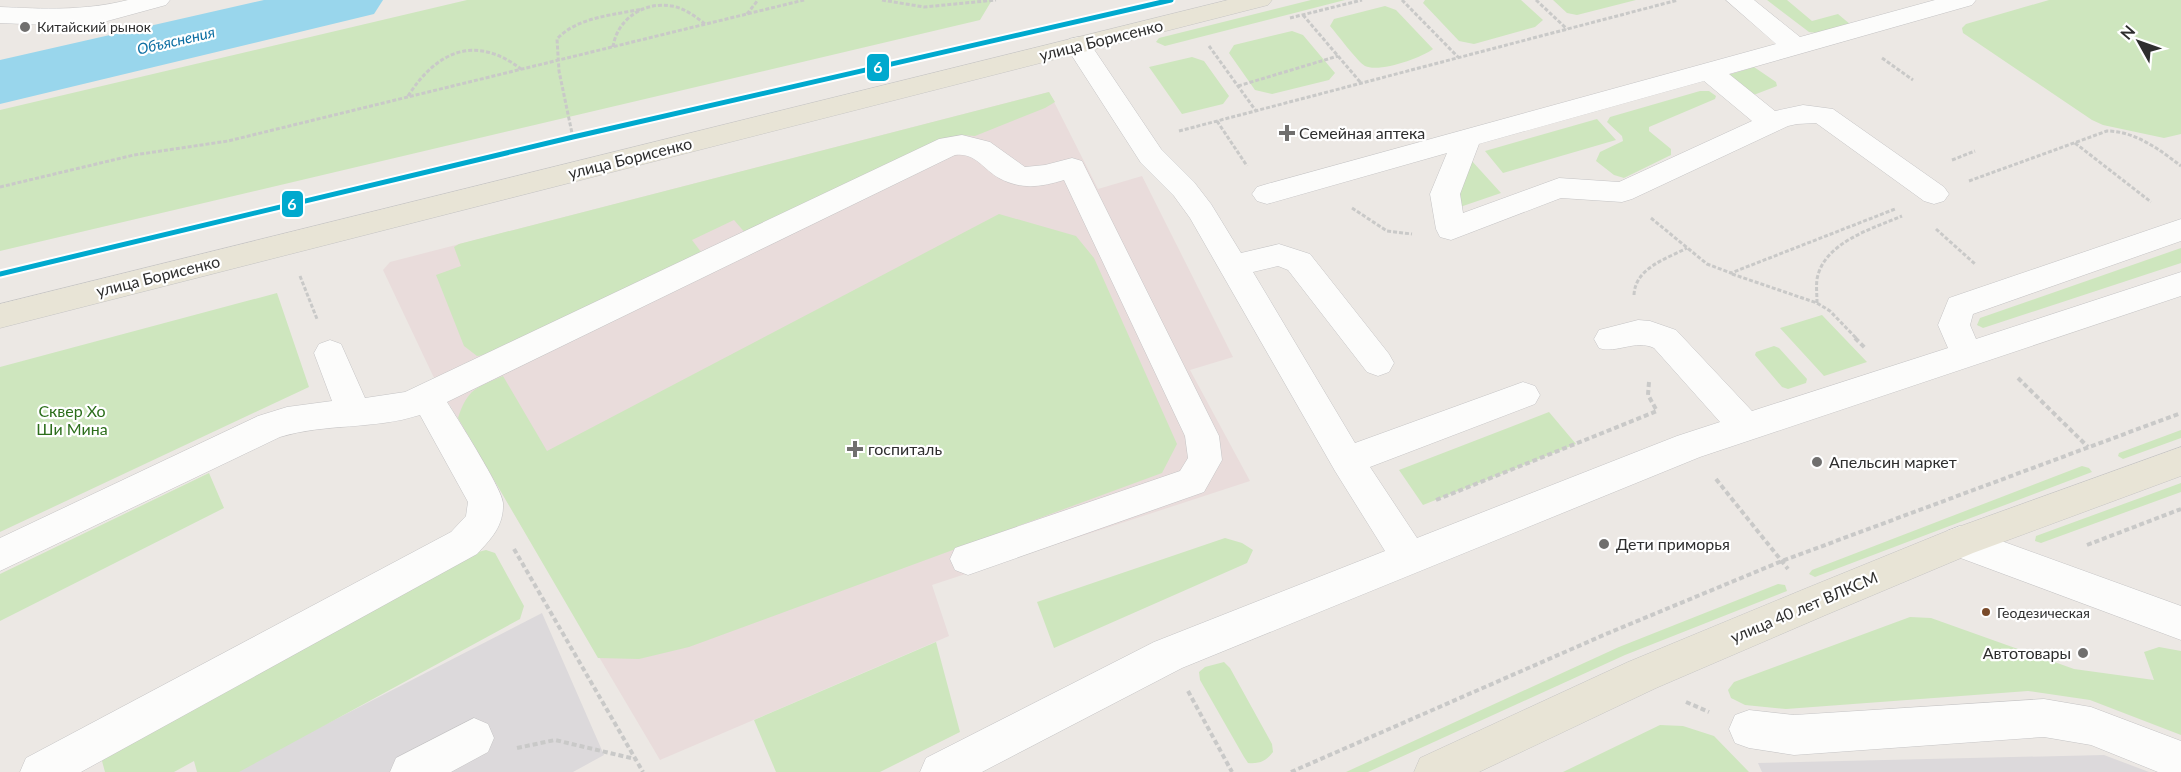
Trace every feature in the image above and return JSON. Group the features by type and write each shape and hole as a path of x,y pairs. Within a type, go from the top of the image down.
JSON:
{"main road":[{"name":"улица Борисенко","path":"0,316 1259,0"},
{"name":"улица 40 лет ВЛКСМ","path":"1434,772 1642,675 1960,542 2181,461"}],"street":[{"path":"0,15 69,18 100,15 157,0"},
{"path":"1738,0 1796,46"},
{"path":"1267,194 1963,0"},
{"path":"1078,45 1140,142 1201,211 1347,461 1410,558"},
{"path":"1709,71 1772,123"},
{"path":"1467,139 1445,194 1451,229 1559,188 1622,192 1789,115 1804,112 1823,115 1934,194"},
{"path":"0,555 270,426 292,418 395,409 427,397 948,146 963,143 976,146 1020,176 1040,177 1072,168 1202,436 1204,460 1192,482 968,559"},
{"path":"1966,354 1954,325 1960,306 2181,230"},
{"path":"1233,266 1279,255 1299,262 1378,363"},
{"path":"940,772 1168,655 1689,446 2181,284"},
{"path":"1611,339 1635,331 1653,333 1665,339 1745,426"},
{"path":"330,353 354,413"},
{"path":"1347,461 1522,395"},
{"path":"40,772 464,543 483,523 486,501 427,397"},
{"path":"1960,542 2181,623"},
{"path":"1749,729 1794,735 2044,718 2091,726 2181,761"},
{"path":"411,772 474,738"}],"path":[{"path":"747,14 758,0"},
{"path":"0,187 134,155 228,141 804,0"},
{"path":"882,0 897,5 919,7 947,7 996,0"},
{"path":"1402,0 1458,58"},
{"path":"1536,0 1568,29"},
{"path":"1242,158 1217,121 1675,0"},
{"path":"581,170 557,61 555,43 558,37 577,24 642,9 671,6 689,12 706,24"},
{"path":"613,47 616,29 631,15 642,9"},
{"path":"1303,15 1361,83"},
{"path":"1204,40 1256,111"},
{"path":"408,97 415,83 426,70 455,53 487,48 500,53 521,69"},
{"path":"1238,86 1338,56"},
{"path":"1885,60 1913,80"},
{"path":"1731,273 2101,132 2126,134 2157,148 2181,166"},
{"path":"2075,143 2155,205"},
{"path":"1325,178 1345,203 1387,231 1417,234"},
{"path":"1622,192 1707,264 1817,303 1830,311 1893,378"},
{"path":"1817,303 1817,277 1823,263 1835,250 1852,237 1911,213"},
{"path":"298,272 316,318"},
{"path":"2052,412 2088,447"},
{"path":"1291,772 1601,636 1782,561 2181,413"},
{"path":"486,501 644,772"},
{"path":"1740,509 1782,561"},
{"path":"2030,566 2181,509"},
{"path":"1642,675 1681,700 1749,729"},
{"path":"1196,705 1232,772"},
{"path":"474,738 501,752 555,740 636,759"}],"shaded area":[{"name":"госпиталь","path":"1049,92 1098,189 1142,176 1233,357 1190,370 1250,481 932,585 949,636 660,760 435,380 383,270 390,262"},
{"path":"542,613 604,755 573,772 233,772"},
{"path":"2104,755 2149,772 1762,772 1758,763"}],"green space":[{"path":"467,0 992,0 980,20 0,251 0,110"},
{"path":"1311,0 1345,0 1165,46 1156,42 1159,38"},
{"path":"1425,0 1521,0 1543,20 1535,27 1474,44 1459,41 1423,3"},
{"path":"1553,0 1636,0 1577,15 1567,13"},
{"path":"1767,0 1787,0 1812,21 1838,14 1851,25 1817,33 1809,32"},
{"path":"2049,0 2181,0 2181,134 2164,138 2103,125 2092,120 1963,33 1962,28 1966,24"},
{"path":"1385,6 1396,10 1433,49 1400,63 1371,68 1361,63 1330,26 1334,19"},
{"path":"1292,31 1303,35 1335,73 1329,80 1272,94 1255,90 1229,53 1234,45"},
{"path":"1192,57 1204,61 1229,96 1223,104 1182,114 1149,67"},
{"path":"1754,67 1776,82 1777,86 1751,96 1728,75"},
{"path":"1700,91 1709,91 1716,96 1715,99 1649,127 1649,131 1671,149 1671,155 1624,178 1614,175 1596,161 1600,152 1623,141 1622,136 1607,122 1610,117"},
{"path":"1049,92 1055,102 1045,108 975,136 961,135 948,138 747,235 734,220 692,240 704,256 499,353 477,356 464,346 436,275 461,266 454,247 459,244"},
{"path":"1597,119 1616,140 1503,173 1485,151"},
{"path":"1471,160 1501,193 1460,207 1453,200"},
{"path":"999,214 1076,236 1094,258 1177,444 1162,473 689,647 639,659 598,658 458,418 465,400 474,390 503,376 547,451"},
{"path":"2181,248 2181,263 1983,328 1977,325 1980,318"},
{"name":"Сквер Хо Ши Мина","path":"277,293 309,387 0,532 0,367"},
{"path":"1822,315 1867,362 1824,376 1780,328"},
{"path":"1774,346 1779,348 1807,379 1806,383 1788,389 1782,387 1755,355 1756,352"},
{"path":"1549,412 1576,444 1423,505 1399,470"},
{"path":"2181,430 2181,438 2123,459 2118,456 2119,453"},
{"path":"2082,466 2089,468 2092,472 1815,577 1809,574 1812,570"},
{"path":"209,473 224,508 0,621 0,574"},
{"path":"2181,483 2181,492 2041,543 2035,541 2036,536"},
{"path":"1225,538 1242,543 1253,550 1247,563 1054,648 1037,602"},
{"path":"486,550 495,553 524,606 520,619 239,772 197,772 194,761 174,772 105,772 102,761 112,751 474,553"},
{"path":"1778,584 1785,585 1787,591 1625,655 1368,772 1346,772 1619,647"},
{"path":"1910,617 1931,618 2074,669 2154,680 2144,652 2159,647 2181,651 2181,735 2090,700 2028,691 1786,709 1745,705 1731,698 1728,690 1734,682"},
{"path":"936,642 960,732 880,772 776,772 754,720"},
{"path":"1224,662 1230,668 1272,744 1273,752 1262,761 1248,763 1200,680 1199,672 1205,667"},
{"path":"1660,725 1683,726 1714,736 1749,772 1563,772"}],"waterway":[{"name":"Объяснения","path":"0,82 351,0"}],"transit line":[{"name":"6","path":"0,274 573,137 1171,0"}],"place":[{"name":"Китайский рынок","path":"25,27"},
{"name":"Семейная аптека","path":"1287,133"},
{"name":"госпиталь","path":"855,449"},
{"name":"Апельсин маркет","path":"1817,462"},
{"name":"Дети приморья","path":"1604,544"},
{"name":"Геодезическая","path":"1986,612"},
{"name":"Автотовары","path":"2083,653"}]}
